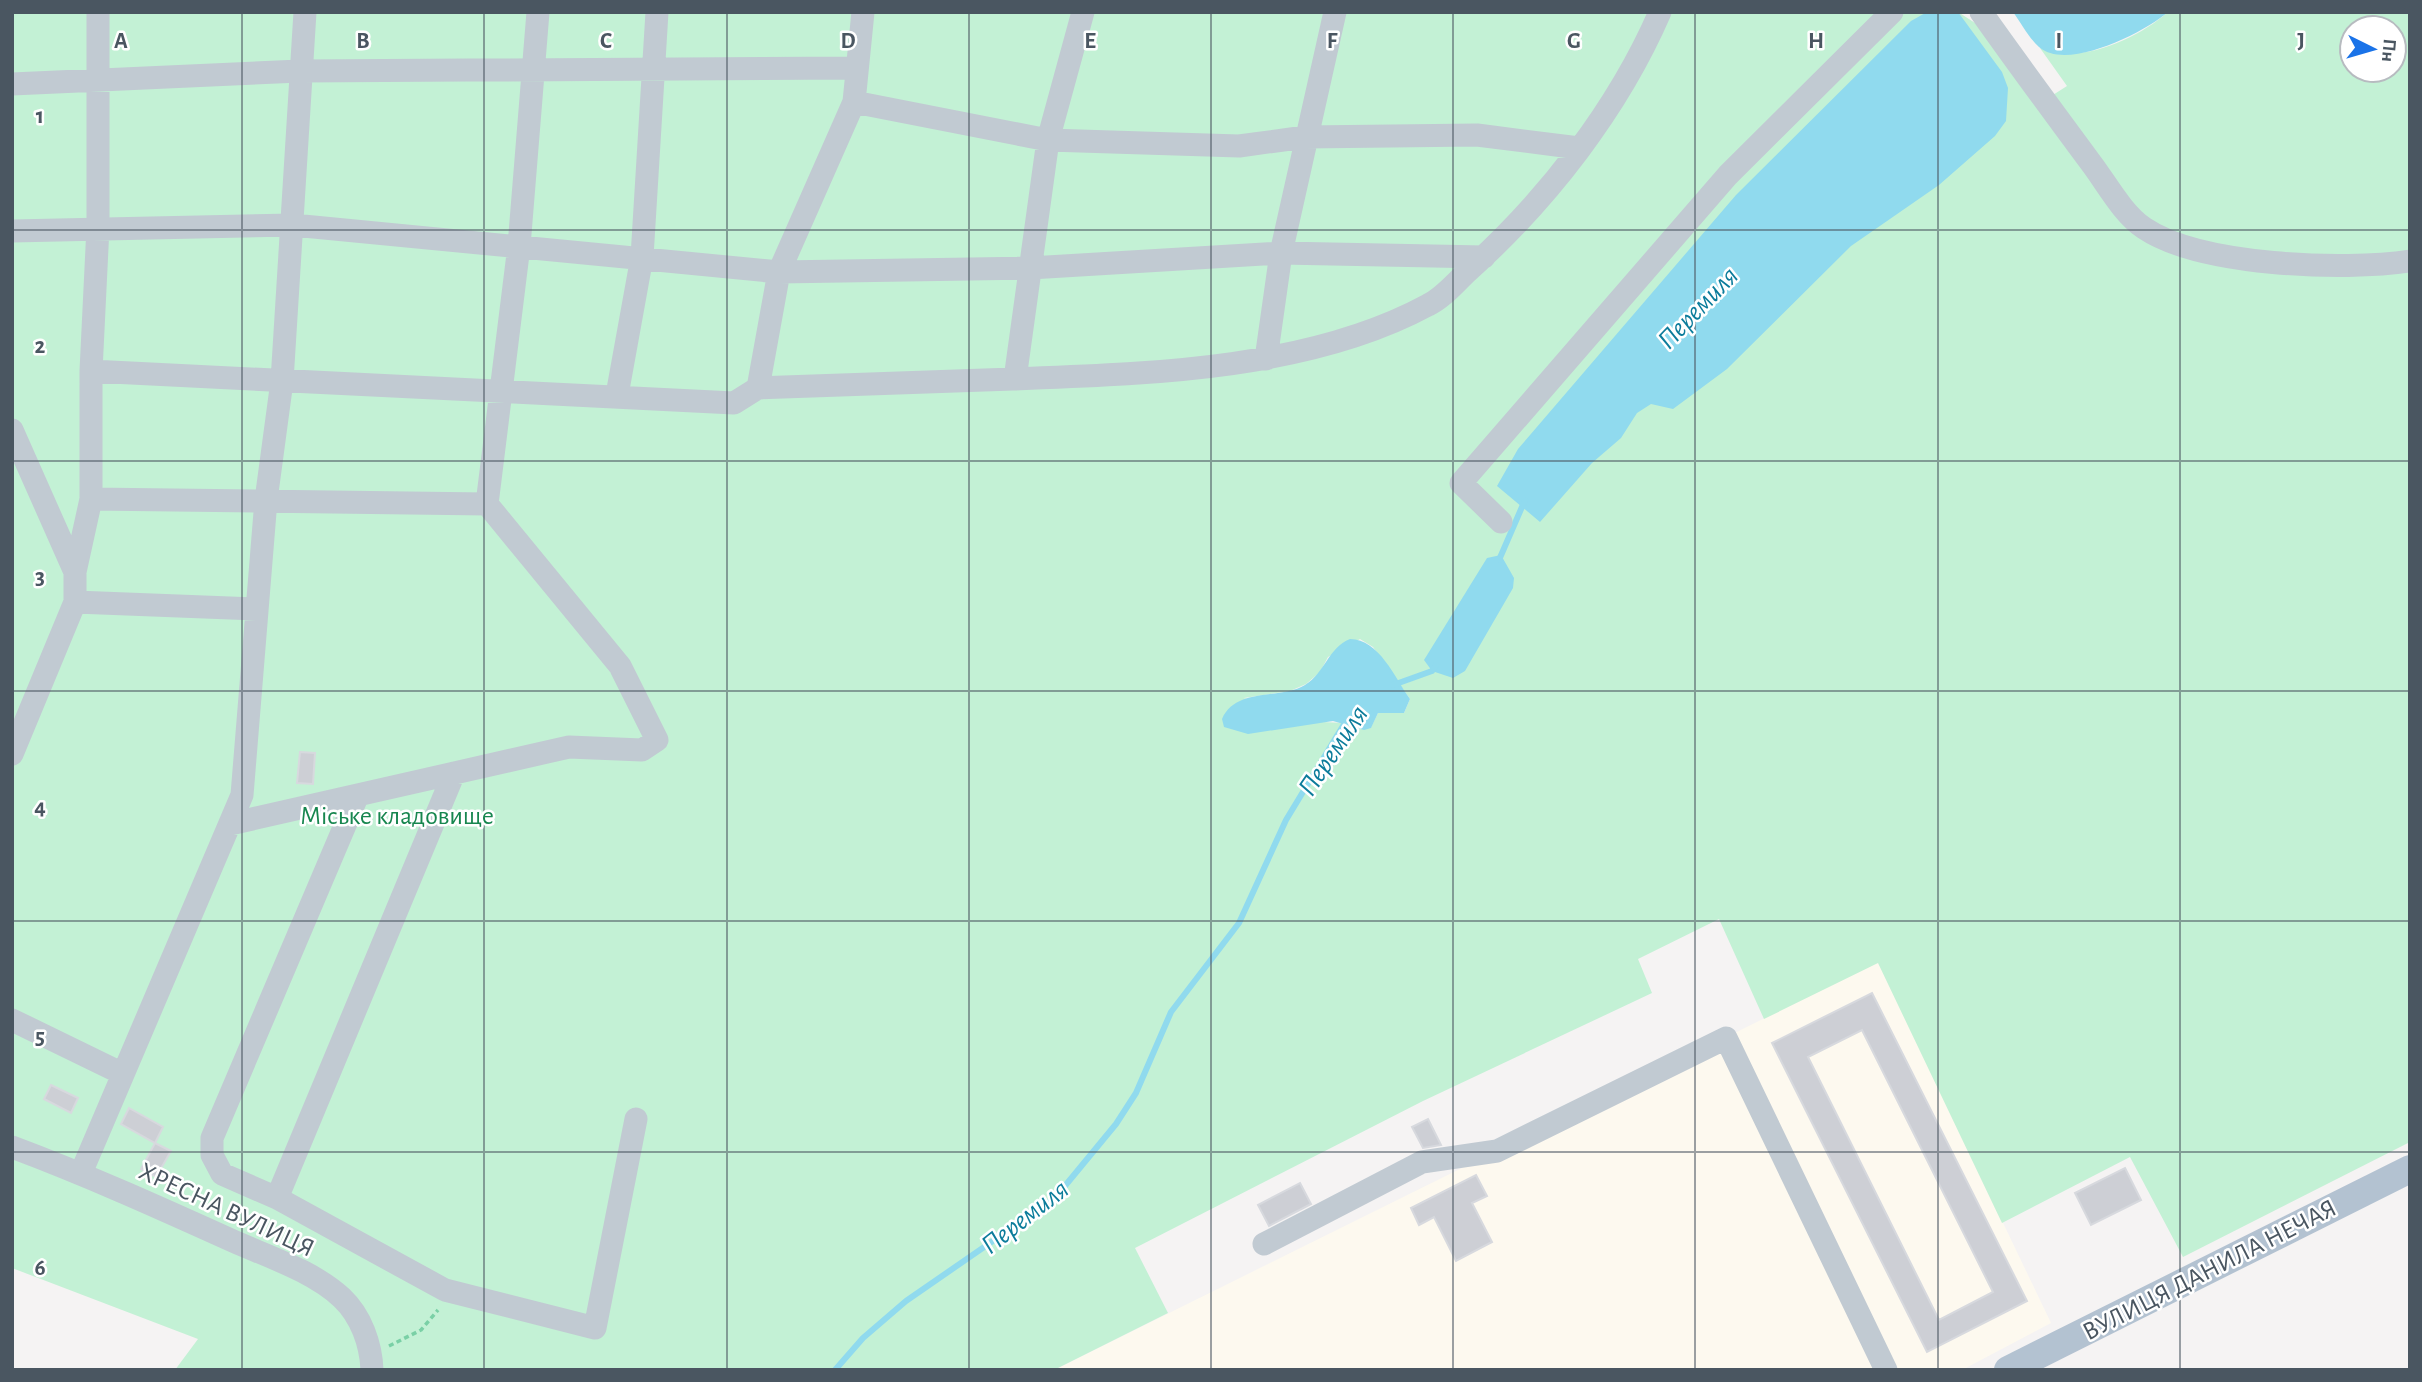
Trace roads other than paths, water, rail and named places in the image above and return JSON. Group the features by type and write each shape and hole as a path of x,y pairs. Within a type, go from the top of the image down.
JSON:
{"main road":[{"name":"ВУЛИЦЯ ДАНИЛА НЕЧАЯ","path":"2008,1370 2041,1363 2410,1169"}],"lane":[{"path":"12,754 75,602 75,572 91,499 91,371 98,227 99,12"},
{"path":"81,1173 242,795 266,500 282,381 305,12"},
{"path":"230,824 569,747 642,750 656,740 620,666 487,503 519,246 538,12"},
{"path":"617,395 642,257 657,12"},
{"path":"758,388 779,272 854,102 855,68 863,12"},
{"path":"1015,379 1048,141 1083,12"},
{"path":"1266,359 1281,253 1335,12"},
{"path":"91,371 502,393 617,395 734,403 758,388 1137,375 1266,359 1362,333 1430,304 1484,257 1579,148 1616,99 1640,58 1660,12"},
{"path":"1501,522 1461,483 1728,174 1892,12"},
{"path":"1981,12 2125,210 2157,236 2189,247 2245,258 2349,267 2410,261"},
{"path":"12,84 300,71 855,68"},
{"path":"854,102 1048,141 1239,146 1305,137 1477,135 1579,148"},
{"path":"12,231 98,227 293,225 779,272 1030,268 1281,253 1484,257"},
{"path":"12,430 75,572"},
{"path":"91,499 487,503"},
{"path":"75,602 257,609"},
{"path":"277,1198 454,773"},
{"path":"357,797 212,1138 212,1156 222,1174 277,1198 445,1290 595,1328 636,1119"},
{"path":"12,1020 123,1074"},
{"path":"1264,1244 1422,1162 1497,1151 1726,1038 1886,1370"},
{"name":"ХРЕСНА ВУЛИЦЯ","path":"12,1147 81,1173 310,1277 342,1297 360,1321 372,1362"}],"water":[{"path":"1927,12 1958,12 2002,72 2008,88 2006,121 1995,136 1939,185 1851,246 1727,369 1673,409 1651,404 1637,413 1621,438 1592,463 1540,522 1497,486 1518,449 1736,195 1911,21"},
{"path":"2013,12 2168,12 2124,38 2086,52 2068,55 2052,53 2039,47"},
{"path":"1501,555 1514,578 1513,588 1465,671 1453,678 1432,671 1424,660 1487,558"},
{"path":"1350,639 1370,645 1385,661 1410,699 1404,713 1378,713 1371,728 1364,730 1333,721 1248,734 1224,727 1222,719 1237,702 1305,685 1312,680 1336,648"}],"waterway":[{"name":"Перемиля","path":"1499,560 1525,500"},
{"name":"Перемиля","path":"1393,685 1432,671 1436,665"},
{"name":"Перемиля","path":"835,1370 863,1338 906,1301 1055,1198 1116,1124 1136,1093 1171,1012 1239,923 1286,820 1349,716"}],"park label":[{"name":"Міське кладовище","path":"397,815"}]}
